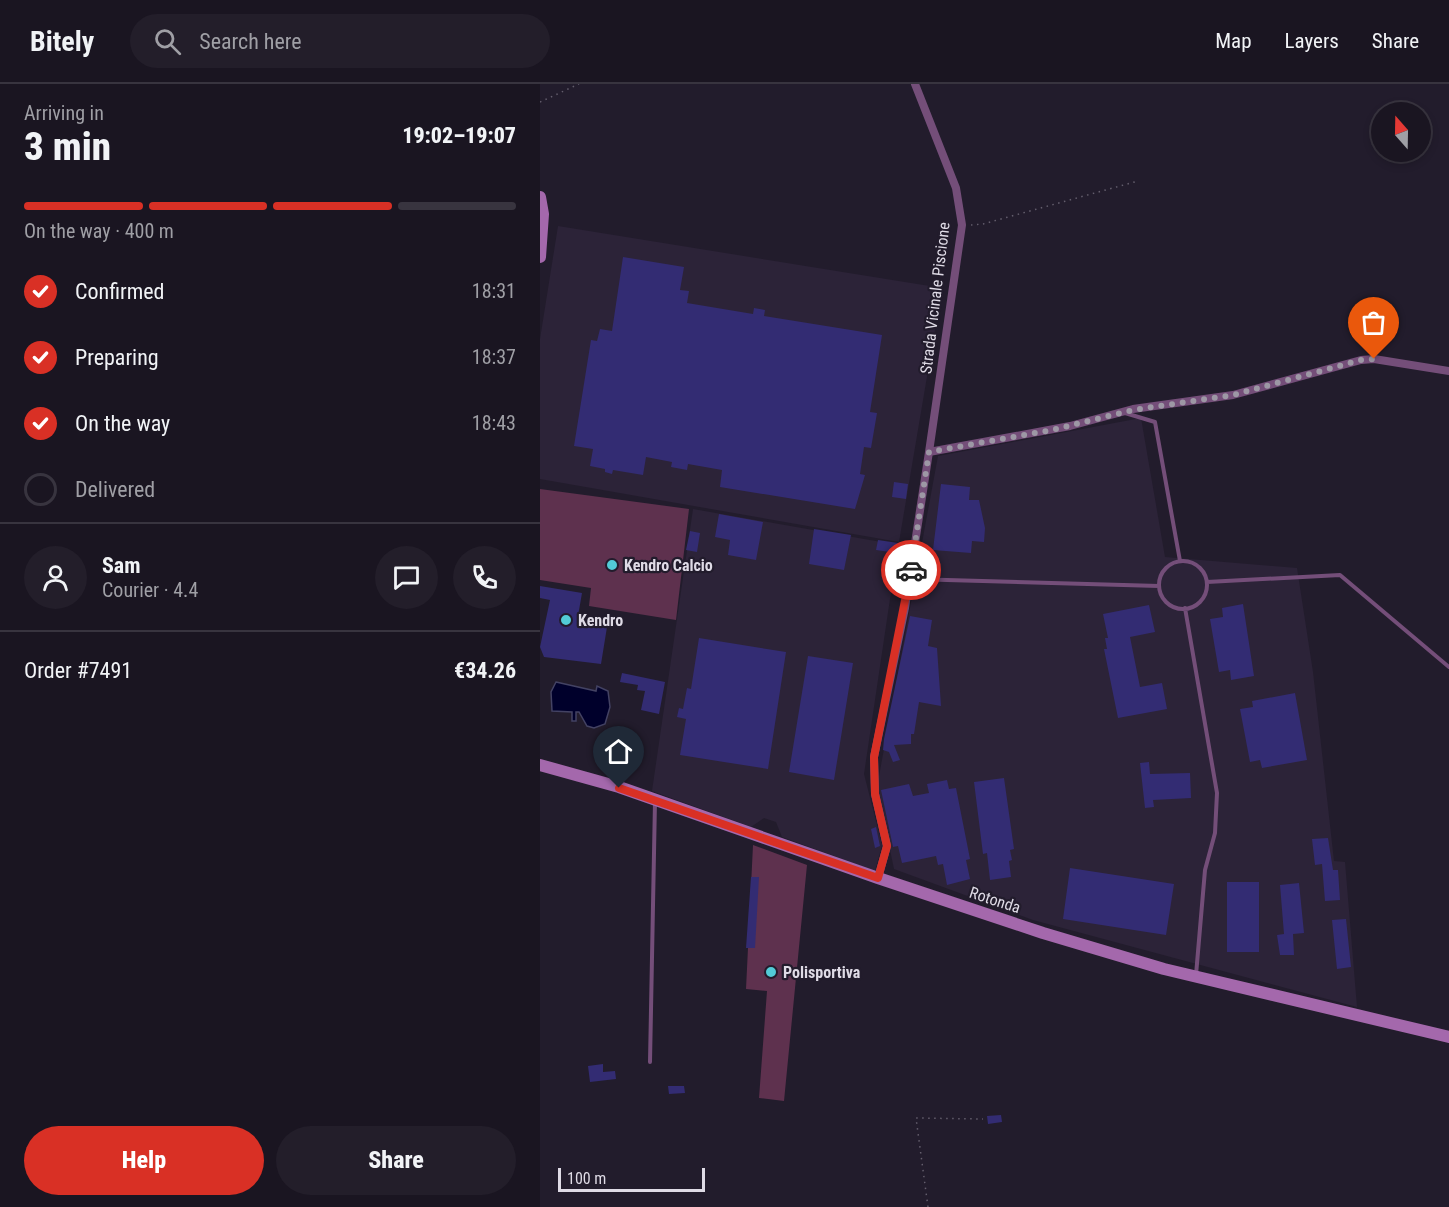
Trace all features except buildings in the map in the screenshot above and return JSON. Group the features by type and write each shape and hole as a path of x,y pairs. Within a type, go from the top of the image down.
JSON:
{"main road":[{"path":"540,197 543,214 540,257"},
{"name":"Rotonda","path":"540,765 655,801 1043,933 1195,977 1449,1037"}],"street":[{"name":"Strada Vicinale Piscione","path":"878,878 887,846 875,794 874,757 910,579 962,225 957,188 915,84"},
{"path":"929,452 1070,426 1123,412 1233,395 1361,360 1374,359 1449,371"}],"lane":[{"path":"1123,412 1155,422 1180,561"},
{"path":"1180,561 1199,567 1207,582 1199,603 1185,609 1170,605 1160,594 1159,586 1163,571 1169,565 1180,561"},
{"path":"1207,582 1340,575 1449,667"},
{"path":"910,579 1159,586"},
{"path":"1185,609 1217,793 1215,833 1205,870 1195,977"},
{"path":"650,1062 655,801"}],"path":[{"path":"540,102 579,84"},
{"path":"962,225 983,225 1138,181"},
{"path":"928,1207 916,1118 983,1119"}],"shaded area":[{"path":"558,226 942,288 899,542 540,479 540,339"},
{"path":"1141,418 1165,557 1297,568 1313,672 1334,861 1345,862 1357,1007 1033,920 894,869 877,787 938,456"},
{"name":"Kendro Calcio","path":"540,489 689,509 676,620 589,606 591,588 540,580"},
{"path":"693,509 898,545 864,774 882,845 875,871 782,837 776,822 764,818 751,827 652,791"},
{"name":"Polisportiva","path":"753,845 807,865 784,1101 759,1098 767,991 746,989"}],"water":[{"path":"556,682 596,691 597,686 608,691 610,707 605,724 594,728 587,726 579,712 576,712 576,721 572,721 572,712 552,711 551,692"}],"way so far":[{"path":"911,570 929,452 1052,430 1133,410 1233,395 1361,360 1374,359"}],"place":[{"name":"Kendro Calcio","path":"612,565"},
{"name":"Kendro","path":"566,620"},
{"name":"Polisportiva","path":"771,972"}],"route":[{"path":"619,788 878,878 887,846 875,794 874,757 911,570"}]}
